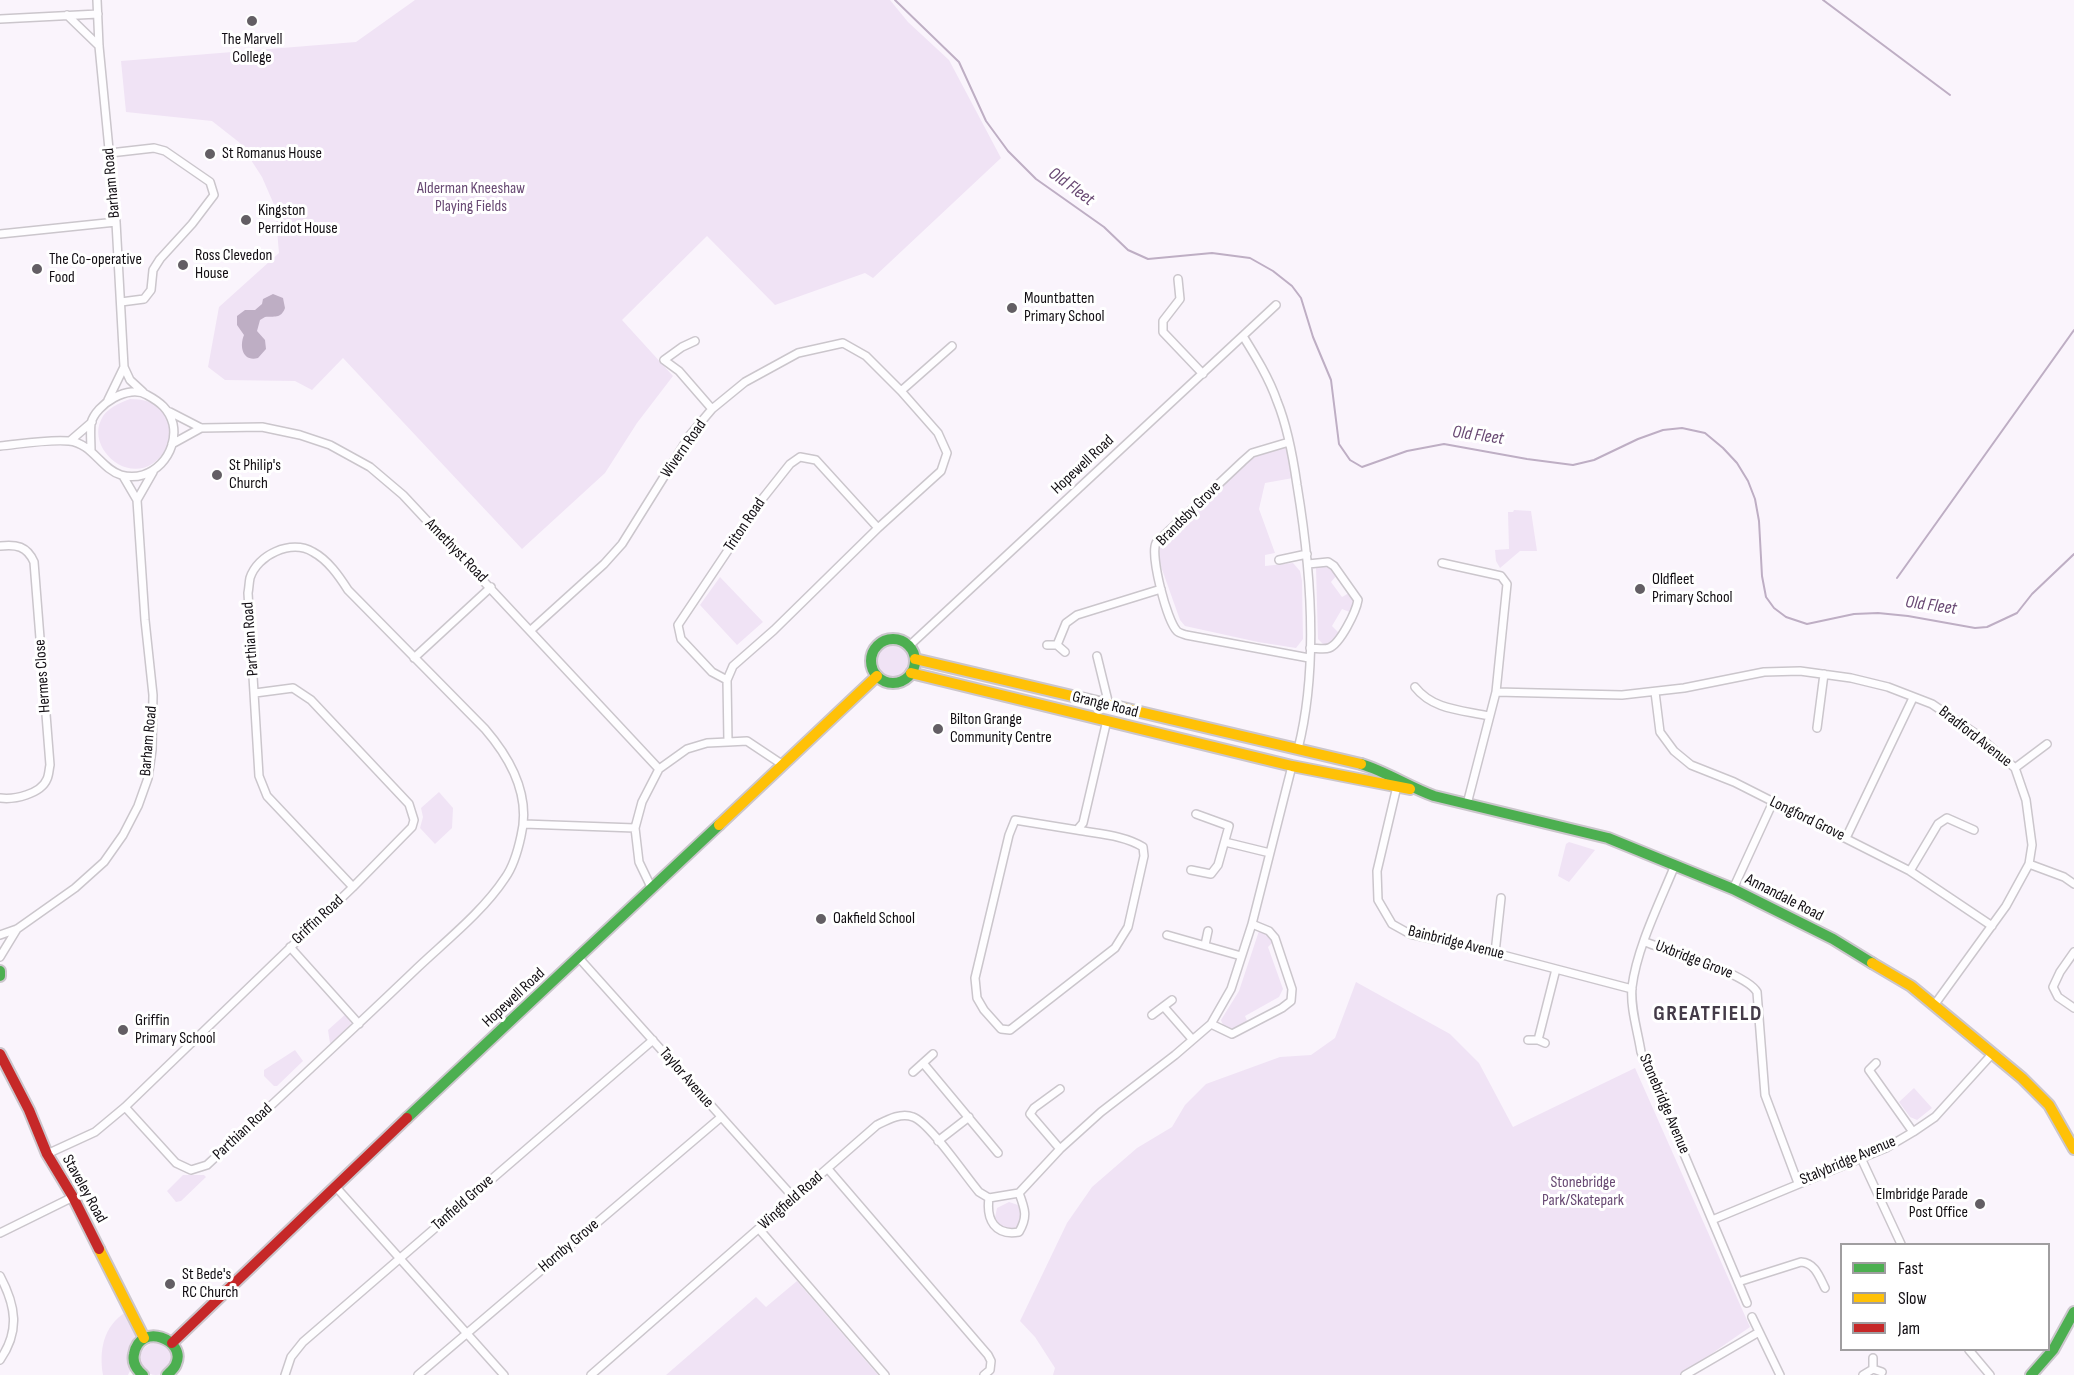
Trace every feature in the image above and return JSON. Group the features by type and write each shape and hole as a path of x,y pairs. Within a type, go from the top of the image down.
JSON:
{"street":[{"name":"Barham Road","path":"97,0 99,46 116,222 124,367 108,400"},
{"path":"0,19 98,14"},
{"path":"67,15 99,46"},
{"path":"110,153 154,148 165,151 210,182 214,195 153,270 151,290 144,299 121,302"},
{"path":"0,234 116,222"},
{"path":"1178,279 1180,299 1163,321 1163,332 1203,374"},
{"name":"Hopewell Road","path":"909,646 1276,305"},
{"path":"1244,336 1277,400 1289,442 1305,529 1310,658 1305,717 1298,749"},
{"path":"695,341 664,360 679,371 712,410"},
{"name":"Wivern Road","path":"531,630 604,564 622,544 690,435 712,410 745,382 798,353 843,343 866,356 938,433 947,453 941,471 733,666 727,680"},
{"path":"901,391 952,346"},
{"path":"124,367 130,380 170,412 174,428 172,444 165,459 153,472 137,500"},
{"path":"70,441 92,422 108,400 128,393 143,392"},
{"name":"Amethyst Road","path":"170,412 201,428"},
{"path":"91,451 92,422"},
{"name":"Amethyst Road","path":"172,444 201,428 262,427 300,435 340,450 370,467 403,495 659,769"},
{"path":"0,446 70,441 91,451 112,472 123,476 137,476 153,472"},
{"name":"Brandsby Grove","path":"1289,442 1252,453 1156,543 1154,560 1171,620 1177,631 1186,635 1310,658"},
{"name":"Triton Road","path":"727,680 712,672 681,639 678,625 763,498 790,464 800,458 816,460 878,528"},
{"name":"Barham Road","path":"0,935 17,929 75,888 104,861 123,835 148,778 152,750 153,695 145,620 137,500 123,476"},
{"name":"Hermes Close","path":"0,546 20,546 31,555 34,562 50,765 47,781 37,790 12,800 0,798"},
{"name":"Parthian Road","path":"125,1107 176,1163 191,1170 207,1165 360,1024 490,899 509,872 521,837 524,811 519,785 512,765 501,748 348,590 339,576 321,558 303,548 287,548 273,552 261,562 250,578 248,594 259,776 267,795 353,887"},
{"path":"1279,560 1307,554"},
{"path":"1308,564 1328,562 1334,566 1358,600 1356,611 1336,644 1328,649 1310,648"},
{"path":"1442,563 1501,576 1507,584 1496,692 1467,804"},
{"path":"414,658 491,587"},
{"path":"1057,645 1066,623 1077,615 1161,589"},
{"path":"890,639 897,639 909,646 915,659 907,678 895,683 877,676 871,664 874,650 878,645 890,639"},
{"path":"1047,645 1057,645 1065,652"},
{"name":"Grange Road","path":"1097,656 1109,705"},
{"name":"Grange Road","path":"915,659 1298,749"},
{"name":"Bradford Avenue","path":"1496,692 1622,695 1655,692 1764,672 1800,671 1851,678 1888,687 1932,704 1976,734 2014,768 2026,800 2032,845 2029,864 2006,906 1935,1004"},
{"name":"Grange Road","path":"911,673 1292,766"},
{"path":"1817,728 1824,674"},
{"name":"Hopewell Road","path":"172,1343 335,1186 877,676"},
{"path":"727,680 728,742"},
{"path":"1415,687 1423,698 1442,707 1489,716"},
{"name":"Griffin Road","path":"47,1154 95,1132 125,1107 408,833 414,820 409,804 311,700 293,688 255,693"},
{"name":"Longford Grove","path":"1655,692 1659,732 1674,751 1691,765 1734,782 1910,871 1992,926"},
{"path":"1846,838 1913,698"},
{"path":"1077,830 1083,823 1109,705"},
{"path":"652,889 639,862 635,828 642,802 659,769 687,749 707,743 747,741 783,765"},
{"path":"2014,768 2047,744"},
{"name":"Annandale Road","path":"1298,749 1383,771 1397,784"},
{"path":"1019,1193 1026,1209 1025,1221 1019,1232 1006,1234 997,1229 990,1218 987,1210 989,1198 1019,1193 1060,1149 1101,1112 1211,1023 1231,989 1252,924 1292,766"},
{"name":"Annandale Road","path":"1292,766 1397,784 1467,804 1608,838 1733,889 1833,939 1911,986 1935,1004 1994,1053 2049,1105 2074,1149"},
{"name":"Bainbridge Avenue","path":"1397,784 1377,871 1378,900 1392,924 1410,934 1495,953 1632,989"},
{"path":"1733,889 1773,802"},
{"path":"1191,870 1211,874 1218,865 1229,826 1196,814"},
{"path":"1910,871 1938,824 1947,818 1974,831"},
{"path":"1015,820 1077,830 1137,843 1143,848 1144,856 1128,927 1115,948 1010,1030 1001,1029 984,1010 977,998 975,978 1009,836 1015,820"},
{"path":"524,824 635,828"},
{"path":"1225,842 1270,853"},
{"path":"2029,864 2064,877 2074,884"},
{"name":"Stonebridge Avenue","path":"1675,865 1645,942 1632,989 1641,1052 1747,1303"},
{"path":"1495,953 1501,898"},
{"path":"1211,1023 1232,1034 1291,1001 1292,989 1275,938 1269,931 1252,924"},
{"name":"Barham Road","path":"0,957 17,929"},
{"path":"1205,945 1208,931"},
{"path":"1167,935 1241,956"},
{"name":"Uxbridge Grove","path":"1645,942 1739,977 1754,987 1757,992 1765,1095 1798,1183"},
{"path":"290,947 360,1024"},
{"path":"2074,952 2053,987 2058,997 2074,1008"},
{"name":"Taylor Avenue","path":"579,958 794,1198"},
{"path":"1528,1040 1542,1042 1556,969"},
{"path":"1152,1015 1172,1000"},
{"path":"1164,1007 1192,1039"},
{"name":"Tanfield Grove","path":"285,1375 291,1357 303,1342 652,1040"},
{"name":"Stalybridge Avenue","path":"1712,1220 1886,1148 1935,1117 1994,1053"},
{"name":"Staveley Road","path":"0,1054 29,1110 47,1154 73,1197 144,1338"},
{"path":"913,1072 933,1054"},
{"path":"923,1063 998,1153"},
{"path":"1876,1063 1869,1070 1913,1132"},
{"path":"1060,1089 1034,1108 1030,1114 1060,1149"},
{"name":"Wingfield Road","path":"591,1375 877,1125 895,1116 913,1116 927,1127 979,1192 989,1198"},
{"path":"938,1141 969,1117"},
{"name":"Hornby Grove","path":"418,1375 720,1118"},
{"path":"1861,1158 1900,1243"},
{"path":"828,1169 988,1355 991,1361 990,1370 984,1375"},
{"path":"335,1186 504,1375"},
{"path":"0,1233 73,1197"},
{"path":"759,1229 885,1375"},
{"path":"1738,1282 1801,1262 1808,1262 1813,1266 1825,1288"},
{"path":"0,1276 12,1302 14,1327 7,1349 0,1360"},
{"path":"2037,1373 2074,1312"},
{"path":"1752,1317 1780,1375"},
{"path":"1684,1375 1759,1332"},
{"path":"139,1374 133,1357 135,1348 144,1338 151,1335 162,1336 176,1349 177,1359 173,1370 167,1375"},
{"path":"1970,1351 1990,1375"},
{"path":"1873,1358 1873,1369"},
{"path":"1863,1375 1873,1369 1882,1372"}],"green space":[{"name":"Alderman Kneeshaw Playing Fields","path":"415,0 890,0 908,22 949,60 1001,158 873,278 865,273 775,305 707,236 622,320 673,376 637,423 605,473 522,549 343,358 312,390 295,381 225,380 208,367 219,307 279,253 275,207 262,177 240,143 212,121 126,112 121,61 356,42"},
{"path":"130,399 154,404 165,414 168,421 168,442 164,453 152,464 141,468 120,465 104,450 99,440 98,430 106,412"},
{"path":"1287,444 1293,478 1265,483 1259,509 1275,553 1265,555 1265,566 1293,563 1300,571 1303,639 1296,648 1185,626 1180,620 1158,558 1161,544 1254,455"},
{"path":"1531,511 1537,551 1520,551 1500,568 1496,561 1495,550 1509,549 1508,512"},
{"path":"1320,565 1332,567 1337,575 1331,582 1342,597 1349,593 1355,601 1352,613 1342,609 1332,626 1340,634 1328,645 1324,645 1318,639 1316,568"},
{"path":"720,577 763,622 737,645 700,605"},
{"path":"893,645 904,650 909,661 904,672 893,677 882,672 877,661 882,650"},
{"path":"439,792 453,808 452,828 435,844 420,828 423,817 421,808"},
{"path":"1569,842 1595,850 1569,882 1558,876 1566,844"},
{"path":"1259,931 1268,934 1274,941 1268,947 1283,989 1279,997 1245,1016 1248,1023 1229,1028 1221,1020 1239,991"},
{"name":"Stonebridge Park/Skatepark","path":"1356,982 1450,1034 1479,1063 1513,1127 1635,1068 1750,1327 1681,1375 1053,1375 1055,1368 1035,1337 1020,1321 1067,1223 1092,1187 1137,1148 1172,1127 1185,1105 1206,1084 1280,1057 1311,1055 1335,1038"},
{"path":"348,1012 351,1024 332,1044 330,1043 328,1030"},
{"path":"295,1050 303,1061 277,1086 274,1086 264,1076 264,1070"},
{"path":"1914,1088 1932,1108 1917,1120 1910,1117 1899,1102"},
{"path":"183,1175 204,1175 206,1177 181,1201 176,1202 167,1191"},
{"path":"1009,1202 1018,1205 1021,1212 1021,1222 1015,1231 1003,1229 995,1218 997,1208"},
{"path":"797,1281 878,1375 666,1375 756,1297 766,1307"},
{"path":"126,1312 136,1334 127,1352 130,1371 128,1375 103,1375 104,1340 112,1324"},
{"path":"156,1343 167,1348 172,1359 167,1370 156,1375 145,1370 140,1359 145,1348"}],"shaded area":[{"path":"273,294 283,298 285,308 279,315 260,320 257,331 265,340 266,349 258,358 249,358 242,349 244,335 237,325 237,316 245,310 255,310 262,304 263,299"}],"waterway":[{"name":"Old Fleet","path":"895,0 959,62 986,121 1008,151 1036,179 1104,227 1128,250 1148,259 1212,253 1250,258 1273,271 1292,286 1301,298 1313,337 1331,380 1339,444 1350,460 1362,467 1407,451 1444,444 1573,465 1594,460 1663,430 1682,428 1705,433 1737,463 1755,499 1766,597 1774,608 1786,617 1807,624 1854,614 1878,613 1975,628 1987,627 2017,613 2032,594 2074,554"},
{"path":"1823,0 1950,95"},
{"path":"1897,578 2074,330"}],"traffic: fast":[{"path":"893,639 908,646 915,661 908,676 893,683 878,676 871,661 878,646 893,639"},
{"path":"1361,764 1434,796 1608,838 1733,889 1833,939 1872,963"},
{"path":"407,1118 719,825"},
{"path":"0,971 0,976"},
{"path":"2031,1375 2053,1350 2074,1312"},
{"path":"143,1375 136,1366 134,1354 138,1344 145,1338 153,1336 169,1342 178,1355 174,1368 167,1375"}],"traffic: slow":[{"path":"915,659 1361,764"},
{"path":"911,673 1292,766 1410,789"},
{"path":"719,825 877,676"},
{"path":"1872,963 1911,986 2022,1078 2049,1105 2074,1149"},
{"path":"99,1249 144,1338"}],"traffic: jam":[{"path":"0,1054 29,1110 47,1154 73,1197 99,1249"},
{"path":"172,1343 407,1118"}],"place":[{"name":"The Marvell College","path":"252,21"},
{"name":"St Romanus House","path":"210,154"},
{"name":"Kingston Perridot House","path":"246,220"},
{"name":"Ross Clevedon House","path":"183,265"},
{"name":"The Co-operative Food","path":"37,269"},
{"name":"Mountbatten Primary School","path":"1012,308"},
{"name":"St Philip's Church","path":"217,475"},
{"name":"Oldfleet Primary School","path":"1640,589"},
{"name":"Bilton Grange Community Centre","path":"938,729"},
{"name":"Oakfield School","path":"821,919"},
{"name":"Griffin Primary School","path":"123,1030"},
{"name":"Elmbridge Parade Post Office","path":"1980,1204"},
{"name":"St Bede's RC Church","path":"170,1284"}],"district":[{"name":"GREATFIELD","path":"1708,1014"}]}
